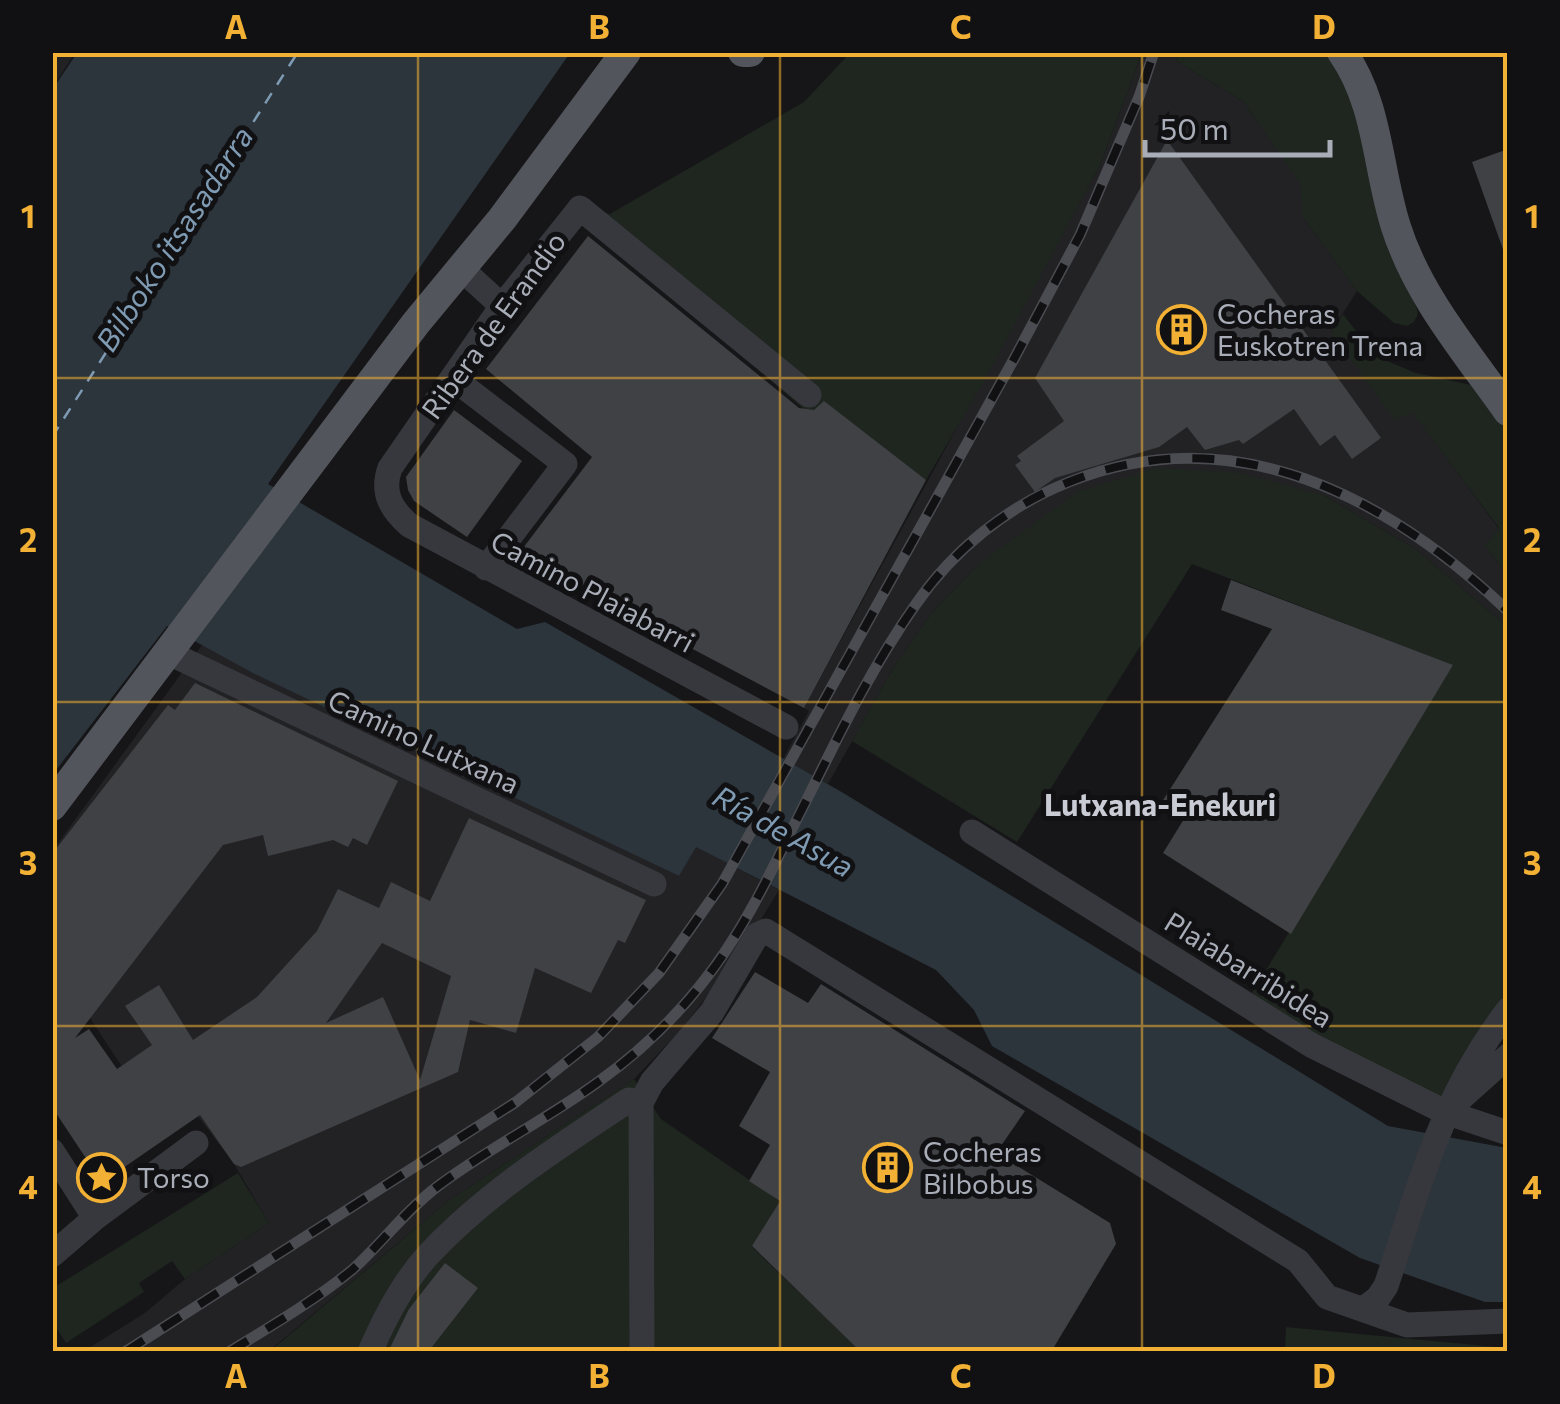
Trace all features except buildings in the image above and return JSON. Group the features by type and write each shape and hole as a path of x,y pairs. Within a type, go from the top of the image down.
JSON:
{"main road":[{"name":"Ribera de Erandio","path":"52,806 626,52"},
{"name":"Ribera de Erandio","path":"416,323 514,230 558,174 637,58 650,52"},
{"path":"1342,52 1370,108 1404,249 1428,296 1508,411"}],"street":[{"name":"Ribera de Erandio","path":"386,492 390,468 502,306 580,208 809,394"},
{"path":"467,274 502,306"},
{"path":"454,379 565,464 486,568"},
{"name":"Camino Plaiabarri","path":"386,492 396,514 410,525 786,727"},
{"name":"Camino Lutxana","path":"176,644 654,884"},
{"name":"Plaiabarribidea","path":"972,832 1312,1045 1442,1118 1508,1132"},
{"path":"642,1352 641,1103 652,1082 712,1012 757,936 766,931 1298,1261 1327,1297 1407,1325 1508,1321"},
{"path":"1364,1308 1386,1286 1442,1118 1460,1082 1508,1010"},
{"path":"1442,1118 1508,1056"},
{"path":"370,1352 389,1309 426,1256 462,1222 551,1152 629,1100 641,1103"},
{"path":"52,1255 196,1143"},
{"path":"52,1152 95,1218"}],"shaded area":[{"path":"52,53 75,53 53,87"},
{"path":"850,53 1142,53 1100,165 926,480 806,411 595,228 580,208 610,214 804,102"},
{"path":"1142,53 1178,53 1176,61 1243,101 1302,185 1302,216 1357,291 1331,332 1412,411 1499,529 1485,546 1507,574 1507,626 1414,548 1323,495 979,564 933,611 895,665 828,784 783,759 809,711 804,708 1100,165"},
{"path":"1178,53 1331,53 1364,127 1380,223 1389,253 1416,306 1414,322 1407,326 1394,323 1357,291 1302,216 1301,185 1243,101 1176,61"},
{"path":"1343,314 1380,358 1416,373 1471,385 1481,392 1507,431 1507,574 1485,546 1499,528 1412,412 1395,420 1331,332"},
{"path":"1156,468 1239,473 1323,495 1414,548 1507,626 1507,1010 1445,1112 1246,1003 1452,665 1192,564 1017,842 852,741 895,665 933,611 979,564 1077,492"},
{"path":"202,645 679,876 695,846 779,890 741,952 680,1031 634,1079 448,1201 269,1351 84,1351 145,1313 185,1279 269,1223 234,1164 176,1087 128,1076 90,1018 53,1055 53,850"},
{"path":"634,1079 661,1119 780,1201 752,1247 861,1351 269,1352 448,1201"},
{"path":"238,1173 269,1223 185,1279 172,1261 139,1283 144,1292 66,1343 53,1323 53,1288"},
{"path":"1286,1327 1507,1348 1507,1351 1285,1351"}],"water":[{"path":"77,53 570,53 268,484 517,629 545,622 845,794 1388,1126 1507,1148 1507,1302 1485,1302 1360,1258 992,1046 974,1010 936,970 696,847 679,876 253,673 167,626 53,774 52,90"}],"ferry route":[{"path":"52,437 298,52"}],"railway":[{"path":"125,1352 516,1102 598,1037 659,973 722,884 1014,359 1080,235 1154,52"},
{"path":"229,1352 338,1281 438,1186 598,1082 639,1050 676,1013 713,969 750,912 865,687 916,604 965,548 1025,503 1069,482 1130,464 1190,458 1249,464 1305,479 1360,503 1412,533 1508,611"}],"place":[{"name":"Cocheras Euskotren Trena","path":"1182,329"},
{"name":"Cocheras Bilbobus","path":"888,1167"},
{"name":"Torso","path":"102,1177"}],"district":[{"name":"Lutxana-Enekuri","path":"1160,803"}],"water label":[{"name":"Bilboko itsasadarra","path":"173,238"},
{"name":"Ría de Asua","path":"784,830"}]}
